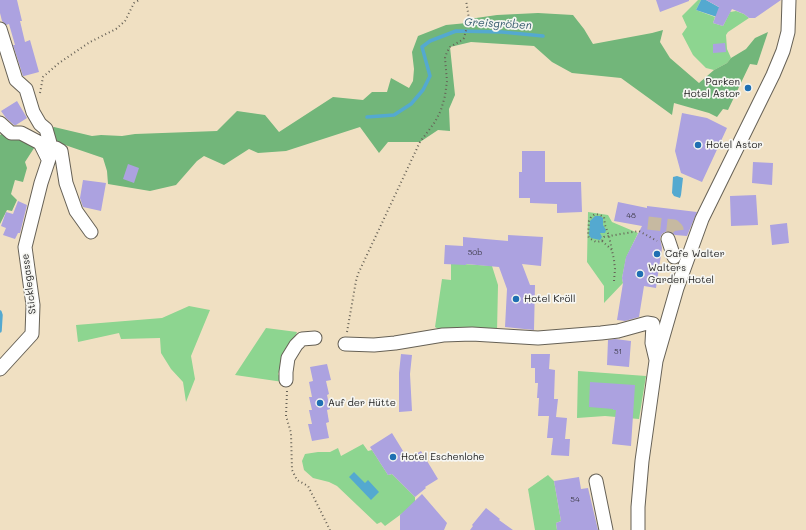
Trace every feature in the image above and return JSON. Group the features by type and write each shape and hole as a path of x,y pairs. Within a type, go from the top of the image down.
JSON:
{"street":[{"path":"638,530 638,507 642,461 656,362 678,288 702,219 773,75 783,51 788,32 788,0"},
{"path":"0,29 16,80 26,89 33,112 43,127 43,146"},
{"path":"0,123 11,133 18,132 43,146 56,148 61,152 66,183 76,211 92,232"},
{"name":"Sticklegasse","path":"0,369 32,334 33,305 24,247 41,182 43,146"},
{"path":"665,242 674,257"},
{"path":"345,344 374,345 443,335 465,334 546,337 618,331 647,323 653,324 652,343 656,362"},
{"path":"286,380 288,358 296,345 302,340 315,338"},
{"path":"596,481 606,530"}],"path":[{"path":"40,98 43,77 59,63 90,42 116,29 125,20 134,3 139,0"},
{"path":"345,344 358,274 420,142 435,122 441,110 447,81 445,58 450,47 464,38 469,19 466,0"},
{"path":"614,281 615,269 613,251 609,236 605,225 604,217 595,214 591,217 589,221 588,235 589,238 596,242 602,241 604,237 609,236 639,231 665,242"},
{"path":"602,241 613,251"},
{"path":"286,380 286,416 290,433 292,470 297,480 308,486 330,530"}],"green space":[{"path":"698,0 701,0 696,10 715,17 713,23 723,26 730,12 736,11 749,18 728,32 726,35 727,49 731,58 727,63 714,70 706,68 693,55 682,34 687,27 682,16"},
{"path":"538,13 573,15 593,44 663,30 660,42 670,58 699,83 714,70 727,63 731,58 746,49 755,38 768,32 757,65 750,64 728,110 723,109 717,117 709,113 674,103 672,115 621,78 572,73 552,62 534,46 471,42 450,47 455,95 449,109 450,131 438,130 420,142 388,142 379,153 360,127 286,151 258,153 249,149 224,165 204,156 197,161 176,185 150,191 108,184 107,171 103,158 55,143 50,129 54,127 92,136 217,131 237,111 265,115 279,132 333,97 363,100 372,92 387,92 391,78 409,88 413,81 414,69 412,52 418,36 446,25 467,23 469,19 497,15"},
{"path":"4,132 38,142 25,162 27,168 23,182 15,180 11,194 17,200 12,211 7,210 0,224 0,135"},
{"path":"588,212 608,215 612,222 638,233 626,258 622,278 623,283 604,303 604,286 587,262"},
{"path":"451,264 492,266 498,285 497,332 440,330 435,327 442,279 451,280"},
{"path":"189,306 210,310 191,356 195,379 186,402 183,382 171,369 161,353 160,338 121,339 119,333 78,342 76,325 162,318"},
{"path":"266,328 297,332 278,374 283,382 235,375"},
{"path":"578,371 646,376 639,419 605,416 577,418"},
{"path":"363,444 368,451 372,450 388,475 392,474 415,497 415,504 385,526 381,522 377,524 337,486 329,482 313,478 304,470 302,461 305,454 330,452 338,448 341,456"},
{"path":"548,475 554,481 561,521 556,523 557,530 535,530 528,489"}],"water":[{"path":"701,0 706,0 724,10 720,18 696,10"},
{"path":"677,176 683,178 680,198 674,196 672,193 673,177"},
{"path":"595,216 600,216 603,218 603,225 606,230 605,233 600,233 602,237 600,240 591,238 589,235 590,221"},
{"path":"354,472 365,483 368,480 379,492 371,500 349,477"}],"building":[{"path":"0,0 17,0 25,42 30,40 39,72 23,76 13,45 15,45 9,24 6,25 2,21 0,13"},
{"path":"656,0 689,0 689,1 660,12"},
{"path":"706,0 781,0 755,18 749,18 732,9 723,26 713,23 719,7"},
{"path":"725,43 726,52 713,53 713,44"},
{"path":"17,101 27,118 14,125 1,111"},
{"path":"682,113 707,118 727,128 702,182 681,173 675,151"},
{"path":"522,151 545,151 545,182 581,182 582,212 557,213 557,204 530,203 530,198 519,198 519,172 522,172"},
{"path":"753,162 773,163 772,185 752,183"},
{"path":"128,164 139,168 134,183 123,179"},
{"path":"83,180 106,183 101,211 83,207 80,198"},
{"path":"756,195 758,225 731,226 730,196"},
{"path":"18,201 27,205 20,233 18,233 15,239 3,235 6,228 1,226 6,212 13,214"},
{"path":"618,202 647,208 647,206 697,212 687,236 675,235 669,231 662,234 660,238 662,248 656,288 644,286 639,317 625,321 617,320 623,283 622,278 626,257 642,226 614,221"},
{"path":"787,223 789,243 772,245 770,225"},
{"path":"508,235 543,237 541,266 522,264 530,285 535,285 534,330 505,327 507,289 499,267 444,264 445,245 463,246 463,237 508,241"},
{"path":"615,339 631,341 629,367 607,365 608,340"},
{"path":"401,354 412,355 410,374 412,411 399,412 399,373"},
{"path":"531,354 550,354 549,369 555,370 554,399 558,399 556,417 567,418 565,439 570,439 569,456 551,455 553,438 547,438 549,416 538,416 538,383 535,383 535,368 531,368"},
{"name":"Auf der Hütte","path":"327,364 331,380 326,381 330,409 327,410 329,422 326,423 329,438 312,441 308,424 312,424 309,410 312,410 309,397 312,397 309,382 313,381 310,367"},
{"path":"590,382 635,385 631,446 612,444 616,410 589,407"},
{"path":"392,433 408,459 421,451 438,479 425,487 426,488 415,497 392,474 388,475 370,447"},
{"path":"579,477 581,489 588,488 598,530 557,530 556,523 561,521 554,481"},
{"path":"422,494 447,523 444,530 400,530 400,515"},
{"path":"486,508 513,530 470,530 473,526 472,525"}],"waterway":[{"name":"Greisgröben","path":"367,117 394,115 411,104 423,90 430,76 422,47 430,41 456,31 502,32 543,36"},
{"path":"0,312 0,331"}],"tunnel":[{"path":"648,223 674,226 677,229 678,236"}],"place":[{"name":"Parken Hotel Astor","path":"748,88"},
{"name":"Hotel Astor","path":"698,145"},
{"name":"Cafe Walter","path":"657,254"},
{"name":"Walters Garden Hotel","path":"640,274"},
{"name":"Hotel Kröll","path":"516,299"},
{"name":"Auf der Hütte","path":"320,403"},
{"name":"Hotel Eschenlohe","path":"393,457"}]}
